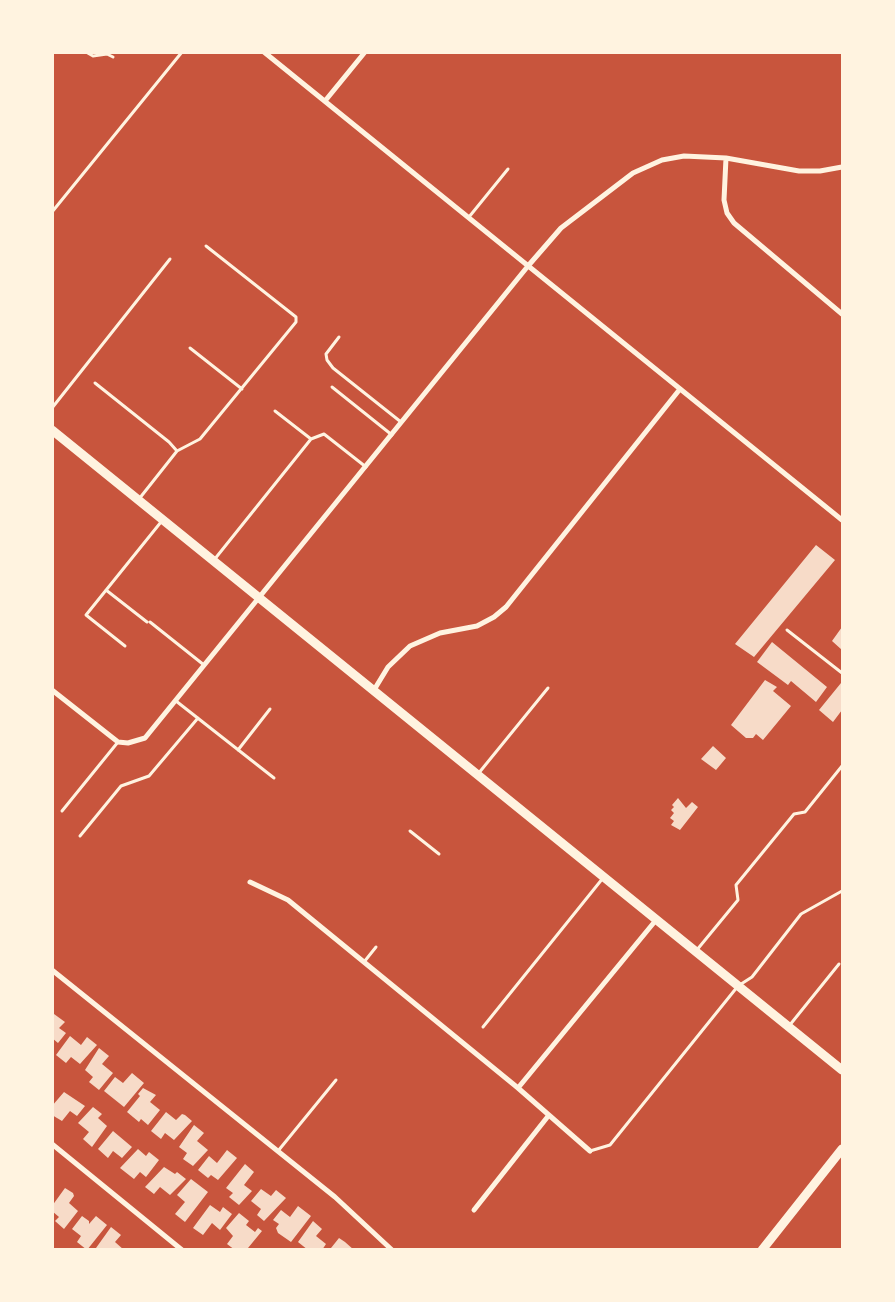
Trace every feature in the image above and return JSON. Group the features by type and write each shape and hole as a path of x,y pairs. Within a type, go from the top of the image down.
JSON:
{"main road":[{"path":"52,430 842,1070"},
{"path":"762,1250 842,1149"}],"street":[{"path":"264,52 842,520"},
{"path":"325,101 365,52"},
{"path":"55,691 118,742 128,743 145,738 528,266 561,228 634,173 662,160 684,156 726,158 799,171 820,171 842,167"},
{"path":"726,158 724,200 726,213 734,223 842,314"},
{"path":"374,690 394,659 410,646 440,633 477,626 494,617 506,607 680,389"},
{"path":"250,882 288,900 518,1088 590,1151"},
{"path":"518,1088 656,920"},
{"path":"52,970 335,1197 392,1250"},
{"path":"474,1210 549,1115"},
{"path":"52,1144 182,1250"}],"lane":[{"path":"86,52 93,56 104,54 113,57"},
{"path":"52,212 182,52"},
{"path":"469,217 508,169"},
{"path":"139,499 177,451 200,439 294,326 296,317 206,246"},
{"path":"52,408 170,259"},
{"path":"339,337 326,354 333,368 402,422"},
{"path":"190,348 242,389"},
{"path":"95,383 169,442 177,451"},
{"path":"332,387 392,434"},
{"path":"275,411 311,439"},
{"path":"214,560 311,439 324,434 366,467"},
{"path":"125,646 86,615 163,519"},
{"path":"106,590 205,666"},
{"path":"787,630 842,673"},
{"path":"478,774 548,688"},
{"path":"52,698 55,691"},
{"path":"176,701 274,778"},
{"path":"238,750 270,709"},
{"path":"80,836 121,786 149,776 198,718"},
{"path":"62,811 118,742"},
{"path":"696,952 738,900 736,885 794,814 805,812 842,766"},
{"path":"410,830 438,854"},
{"path":"483,1028 604,877"},
{"path":"590,1151 610,1145 738,986 752,977 801,914 842,891"},
{"path":"363,962 376,947"},
{"path":"788,1026 839,964"},
{"path":"278,1151 336,1080"}],"building":[{"path":"816,545 835,560 754,657 735,644"},
{"path":"842,627 842,650 832,641"},
{"path":"772,642 827,687 816,702 791,681 788,685 757,662"},
{"path":"765,680 777,687 773,691 791,706 763,740 756,734 753,738 746,738 731,725"},
{"path":"841,683 842,710 833,722 819,710"},
{"path":"713,746 726,758 716,770 701,759"},
{"path":"678,798 686,808 692,802 698,807 680,830 671,825 674,821 670,818 674,813 671,810 674,807 672,805"},
{"path":"54,1014 65,1022 59,1028 66,1033 58,1043 52,1038"},
{"path":"70,1036 81,1045 87,1037 97,1045 80,1064 71,1057 66,1063 56,1055"},
{"path":"99,1048 109,1056 102,1064 113,1073 99,1090 89,1082 93,1077 85,1070"},
{"path":"132,1073 144,1083 124,1107 104,1091 115,1077 123,1083"},
{"path":"143,1088 156,1095 150,1102 160,1110 148,1125 141,1119 139,1122 127,1112 140,1096 138,1094"},
{"path":"64,1092 85,1106 77,1116 70,1111 62,1121 52,1115 52,1106"},
{"path":"93,1107 102,1114 98,1118 107,1126 92,1147 83,1139 89,1132 78,1123"},
{"path":"166,1112 176,1120 182,1114 192,1121 174,1140 165,1133 161,1139 151,1131"},
{"path":"194,1125 204,1133 197,1141 208,1150 193,1166 183,1159 187,1153 179,1147"},
{"path":"113,1131 132,1147 122,1158 113,1151 108,1158 98,1149"},
{"path":"138,1149 146,1156 149,1152 159,1160 146,1177 140,1172 134,1179 120,1168"},
{"path":"227,1150 237,1158 218,1180 211,1175 208,1178 198,1170 209,1156 217,1163"},
{"path":"245,1164 254,1172 244,1185 252,1191 239,1205 229,1197 233,1193 226,1188"},
{"path":"164,1167 175,1174 177,1172 186,1179 170,1195 160,1187 154,1194 145,1187"},
{"path":"191,1179 208,1192 185,1222 175,1214 185,1202 177,1195"},
{"path":"65,1188 73,1193 74,1196 69,1203 78,1211 64,1229 55,1221 59,1217 52,1211 52,1206"},
{"path":"261,1189 271,1196 276,1190 286,1198 264,1221 257,1215 261,1209 251,1201"},
{"path":"210,1205 220,1212 223,1207 232,1214 220,1230 212,1223 203,1235 193,1228"},
{"path":"298,1206 311,1216 291,1242 278,1233 276,1228 279,1224 273,1220 281,1210 290,1217"},
{"path":"239,1213 249,1221 246,1225 255,1232 258,1228 262,1231 248,1248 250,1250 235,1250 227,1244 233,1236 226,1228"},
{"path":"82,1216 89,1221 89,1224 96,1216 107,1225 87,1250 77,1242 81,1236 72,1229"},
{"path":"313,1221 322,1229 316,1236 326,1244 322,1250 308,1250 298,1242"},
{"path":"111,1227 121,1235 115,1242 124,1250 98,1250 96,1248"},
{"path":"339,1238 354,1250 332,1250 331,1248"}]}
